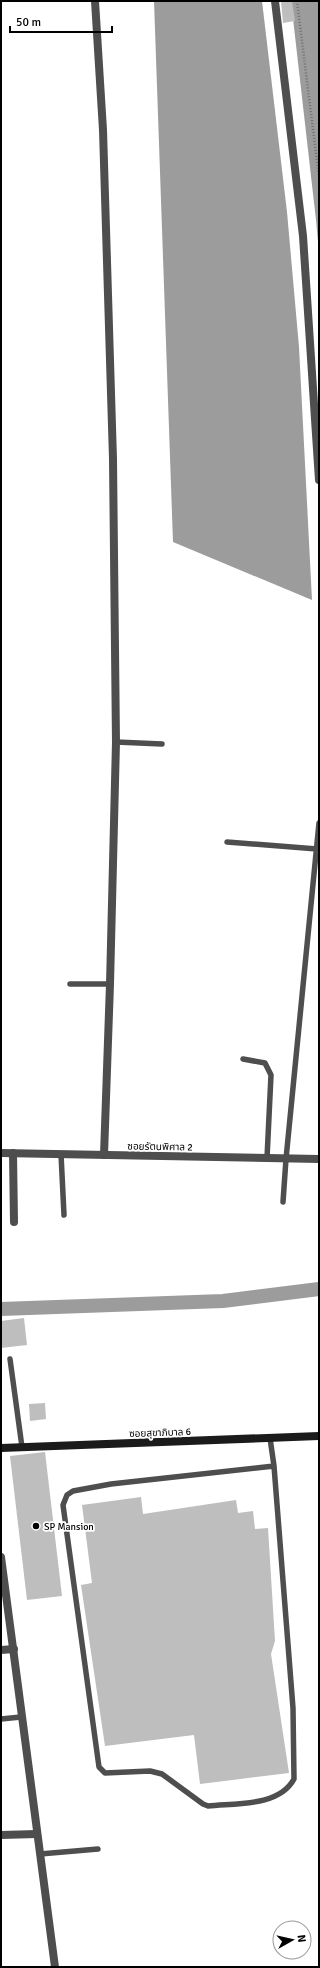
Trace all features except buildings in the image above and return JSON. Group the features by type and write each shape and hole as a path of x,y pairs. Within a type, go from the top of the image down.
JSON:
{"street":[{"path":"95,1 103,130 113,452 116,742 104,1155"},
{"path":"275,1 303,236 319,480"},
{"name":"ซอยรัตนพิศาล 2","path":"1,1153 319,1160"},
{"path":"13,1153 14,1222"},
{"name":"ซอยสุขาภิบาล 6","path":"1,1448 319,1436"},
{"path":"1,1557 55,1967"},
{"path":"1,1650 14,1649"},
{"path":"1,1835 37,1834"}],"lane":[{"path":"116,742 162,744"},
{"path":"283,1202 319,823"},
{"path":"227,842 317,849"},
{"path":"70,984 110,984"},
{"path":"243,1059 265,1063 271,1075 268,1158"},
{"path":"61,1154 64,1215"},
{"path":"10,1359 22,1447"},
{"path":"270,1438 274,1466 293,1708 294,1774 291,1784 279,1795 268,1799 208,1806 203,1804 162,1774 150,1771 105,1773 99,1767 63,1505 65,1498 73,1491 111,1484 274,1466"},
{"path":"1,1719 21,1717"},
{"path":"40,1854 98,1850"}],"path":[{"path":"297,1 319,177"}],"shaded area":[{"path":"154,1 262,1 287,212 299,347 312,600 173,542"},
{"path":"291,1 319,1 319,253 316,220"}],"waterway":[{"path":"1,1309 223,1301 319,1289"}],"place":[{"name":"SP Mansion","path":"36,1526"}]}
